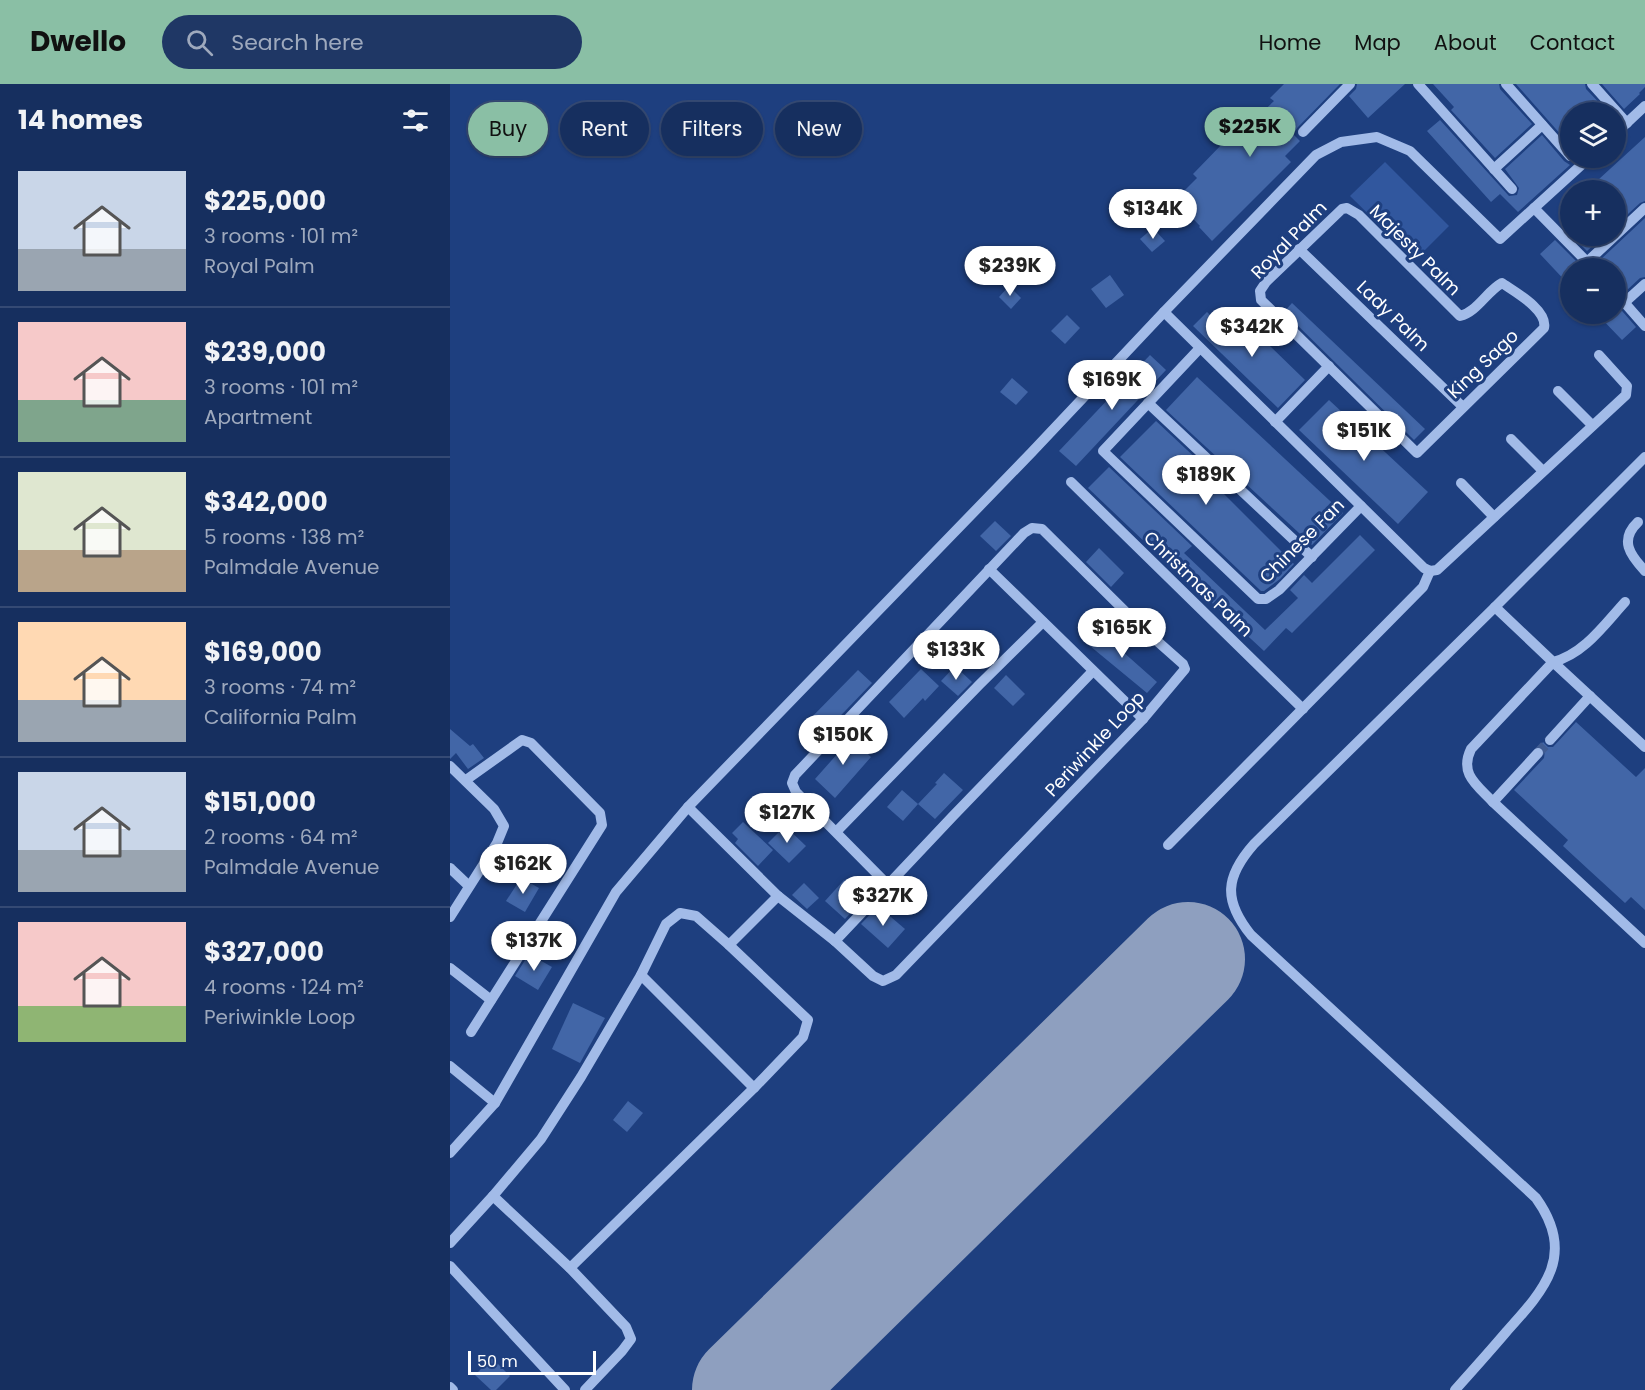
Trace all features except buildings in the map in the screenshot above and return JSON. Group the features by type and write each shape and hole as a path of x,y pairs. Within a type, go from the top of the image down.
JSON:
{"street":[{"path":"1303,132 1350,84"},
{"path":"1418,84 1512,189"},
{"path":"1506,84 1560,145"},
{"path":"1592,84 1627,123 1645,106"},
{"path":"1494,169 1542,125"},
{"path":"450,1153 495,1103 616,892 688,807 1316,155 1341,142 1377,137 1410,151 1500,239 1534,208 1567,168"},
{"name":"Royal Palm","path":"1329,366 1260,300 1260,291 1299,249 1342,209 1347,208"},
{"name":"Majesty Palm","path":"1347,208 1359,215 1460,316 1467,314 1502,283 1535,307 1543,317 1545,324"},
{"path":"1534,208 1583,258"},
{"path":"1597,258 1645,208"},
{"name":"Lady Palm","path":"1299,249 1463,407"},
{"path":"1626,301 1645,284"},
{"path":"1626,305 1645,326"},
{"path":"1164,312 1427,570 1437,570 1626,394 1627,386 1599,355"},
{"name":"King Sago","path":"1329,366 1417,453 1544,328 1545,324"},
{"path":"1200,348 1148,403 1312,557"},
{"path":"1275,422 1329,366"},
{"path":"1558,391 1593,425"},
{"name":"Chinese Fan","path":"1148,403 1103,451 1258,598 1266,599 1279,590 1361,506"},
{"path":"1511,439 1543,471"},
{"path":"1455,1390 1528,1308 1552,1272 1554,1239 1548,1219 1536,1198 1251,935 1236,913 1232,900 1232,877 1237,866 1254,844 1645,457"},
{"name":"Christmas Palm","path":"1071,482 1303,709"},
{"path":"1461,483 1494,517"},
{"path":"1638,522 1630,530 1628,541 1634,558 1645,571"},
{"name":"Periwinkle Loop","path":"835,941 873,976 883,981 896,975 1143,720 1182,675 1185,669 1183,664 1139,625 1042,529 1032,528 1024,532 795,775 792,783 796,792 837,831"},
{"path":"989,569 1143,720"},
{"path":"1168,845 1423,587 1427,570"},
{"path":"1625,602 1582,648 1573,655 1552,662 1471,749 1466,765 1468,774 1474,783 1493,802 1645,943"},
{"path":"1496,607 1645,747"},
{"path":"888,885 837,831 1043,622"},
{"path":"688,807 778,896 835,941 1093,671"},
{"path":"1550,740 1590,696"},
{"path":"466,780 522,740 531,743 600,813 602,825 471,1032"},
{"path":"1493,802 1538,753"},
{"path":"450,766 494,809 504,826 497,843 450,917"},
{"path":"450,868 469,886"},
{"path":"729,945 778,896"},
{"path":"450,1243 541,1139 581,1077 641,975 666,924 680,913 696,916 808,1020 803,1037 570,1268"},
{"path":"450,968 491,1000"},
{"path":"641,975 754,1088"},
{"path":"450,1066 495,1103"},
{"path":"493,1196 570,1268 626,1327 631,1339 585,1390"},
{"path":"450,1266 565,1390"}],"shaded area":[{"path":"1385,162 1449,226 1415,260 1350,196"}],"runway":[{"path":"749,1390 1188,959"}],"tunnel":[{"path":"1538,753 1550,740"}]}
